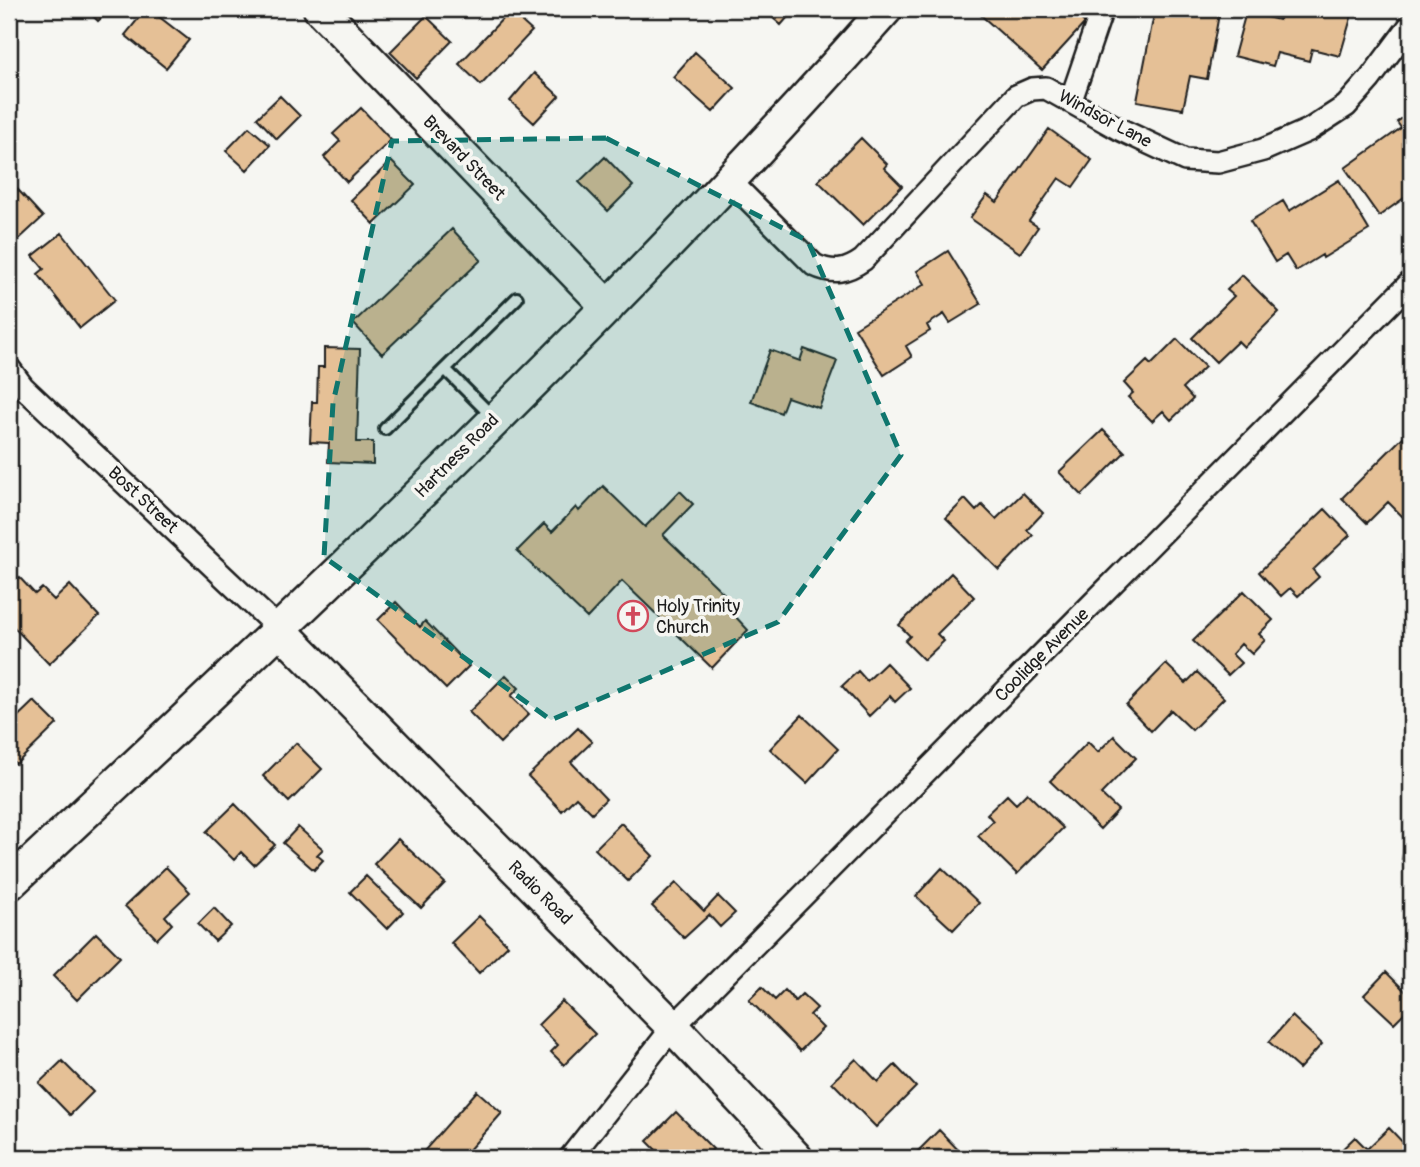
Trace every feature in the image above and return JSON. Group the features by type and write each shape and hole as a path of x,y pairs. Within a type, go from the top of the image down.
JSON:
{"main road":[{"name":"Brevard Street","path":"320,9 608,307"},
{"name":"Hartness Road","path":"9,884 280,630 608,307 730,181 886,9"},
{"name":"Radio Road","path":"280,630 673,1027 796,1158"}],"street":[{"path":"1071,100 1102,9"},
{"name":"Windsor Lane","path":"730,181 814,265 828,271 850,269 863,260 1017,96 1031,89 1046,88 1185,160 1218,162 1263,150 1298,135 1346,106 1411,24"},
{"name":"Coolidge Avenue","path":"570,1158 673,1027 1411,282"},
{"name":"Bost Street","path":"9,368 16,387 280,630"}],"lane":[{"path":"385,429 517,298"},
{"path":"445,369 495,418"}],"highlighted area":[{"path":"606,138 808,241 901,455 778,622 551,720 324,557 333,403 392,141"}],"building":[{"path":"86,9 111,9 98,21"},
{"path":"146,9 189,40 166,68 125,35"},
{"path":"763,9 795,9 781,25"},
{"path":"974,9 1069,9 1085,23 1042,70"},
{"path":"1155,9 1220,9 1207,79 1190,76 1183,109 1137,101"},
{"path":"1282,9 1353,11 1340,56 1312,49 1309,61 1277,53 1273,66 1234,56 1246,12 1279,20"},
{"path":"510,11 532,31 481,85 459,64"},
{"path":"426,16 452,41 416,78 390,52"},
{"path":"695,52 735,88 713,112 673,77"},
{"path":"534,73 559,96 534,123 510,101"},
{"path":"280,96 300,116 277,139 257,118"},
{"path":"361,108 391,140 347,182 324,157 340,141 333,134"},
{"path":"1411,112 1411,193 1379,216 1345,168 1401,128 1397,122"},
{"path":"249,127 270,145 247,170 226,151"},
{"path":"1049,129 1092,160 1073,187 1059,178 1029,221 1038,227 1020,253 970,218 987,195 997,202"},
{"path":"861,138 887,164 884,168 902,186 863,225 818,181"},
{"path":"605,157 633,186 608,211 579,182"},
{"path":"391,161 415,185 374,224 351,200"},
{"path":"9,180 43,217 17,241 9,232"},
{"path":"1339,180 1369,230 1296,271 1286,255 1275,262 1250,221 1283,201 1289,211"},
{"path":"452,229 481,260 382,354 353,323"},
{"path":"62,233 115,300 80,328 38,274 44,269 33,256"},
{"path":"948,251 981,304 950,323 944,314 927,325 930,331 906,346 912,357 884,375 855,328 925,284 917,271"},
{"path":"1242,275 1279,312 1244,347 1238,341 1216,362 1192,338 1234,296 1227,290"},
{"path":"1177,339 1205,367 1183,388 1193,399 1171,420 1163,411 1152,421 1128,397 1133,393 1124,383 1147,361 1151,365"},
{"path":"324,348 360,349 357,442 373,442 373,464 328,462 329,443 310,442 312,402 317,402 318,367 324,367"},
{"path":"804,349 837,361 819,408 787,397 781,413 751,402 770,350 800,361"},
{"path":"1103,430 1125,452 1082,495 1059,472"},
{"path":"1403,437 1411,445 1411,486 1405,493 1411,500 1411,519 1408,522 1388,502 1367,523 1342,498"},
{"path":"603,486 645,527 680,491 693,504 663,535 739,608 733,614 748,630 712,668 622,581 587,618 517,551 544,524 552,532 576,507 579,511"},
{"path":"1023,493 1043,513 1027,530 1033,535 999,570 946,518 965,499 976,511 982,505 996,519"},
{"path":"1325,509 1350,535 1313,570 1319,577 1298,596 1290,588 1281,596 1259,572"},
{"path":"951,573 974,597 937,634 944,641 924,660 905,641 910,636 899,625"},
{"path":"19,577 35,594 42,588 54,600 70,585 99,616 49,664 9,622 9,587"},
{"path":"1244,591 1273,620 1259,634 1265,640 1252,654 1241,644 1232,654 1241,663 1228,675 1193,641"},
{"path":"396,602 420,627 425,621 469,666 446,689 378,620"},
{"path":"886,663 910,688 895,702 890,696 869,716 842,686 858,671 867,681"},
{"path":"1166,664 1186,683 1197,672 1224,698 1192,730 1171,710 1151,731 1126,705"},
{"path":"506,675 519,688 511,696 529,714 500,743 469,712"},
{"path":"34,701 57,724 16,764 9,757 9,725"},
{"path":"802,715 838,749 807,783 770,749"},
{"path":"578,728 592,742 571,762 606,799 592,813 576,797 562,811 528,776"},
{"path":"1114,736 1136,758 1101,794 1118,810 1100,829 1050,781 1088,742 1098,752"},
{"path":"296,743 322,769 289,802 263,776"},
{"path":"1027,793 1063,828 1017,874 978,836 993,821 987,814 1007,795 1016,804"},
{"path":"235,804 275,845 254,865 241,852 234,860 206,832"},
{"path":"1411,811 1411,861 1402,859"},
{"path":"621,823 653,856 628,881 595,849"},
{"path":"298,827 323,849 317,855 323,860 314,870 283,843"},
{"path":"398,839 445,883 421,908 374,864"},
{"path":"166,867 190,892 165,916 172,924 157,939 125,906"},
{"path":"942,868 979,903 953,930 916,896"},
{"path":"366,876 403,912 387,929 350,892"},
{"path":"676,883 704,911 718,896 735,913 720,927 709,915 684,938 652,906"},
{"path":"214,908 231,926 215,941 198,924"},
{"path":"479,916 508,945 479,973 451,943"},
{"path":"96,933 120,957 77,1000 53,976"},
{"path":"1386,972 1411,997 1411,1006 1394,1023 1364,995"},
{"path":"762,987 775,1000 785,990 795,1001 802,994 817,1008 810,1015 823,1028 800,1051 749,1000"},
{"path":"562,1001 595,1034 564,1065 551,1052 558,1045 538,1025"},
{"path":"1292,1016 1322,1044 1299,1069 1269,1042"},
{"path":"9,1036 20,1050 9,1060"},
{"path":"856,1059 878,1082 895,1065 916,1087 876,1127 832,1082"},
{"path":"62,1061 93,1092 70,1115 39,1083"},
{"path":"477,1091 502,1113 467,1152 474,1158 433,1158 424,1151"},
{"path":"676,1112 713,1149 704,1158 664,1158 647,1141"},
{"path":"1389,1128 1411,1151 1406,1158 1333,1158 1355,1137 1367,1149"},
{"path":"939,1130 966,1158 917,1158 914,1155"}],"place":[{"name":"Holy Trinity Church","path":"633,616"}]}
